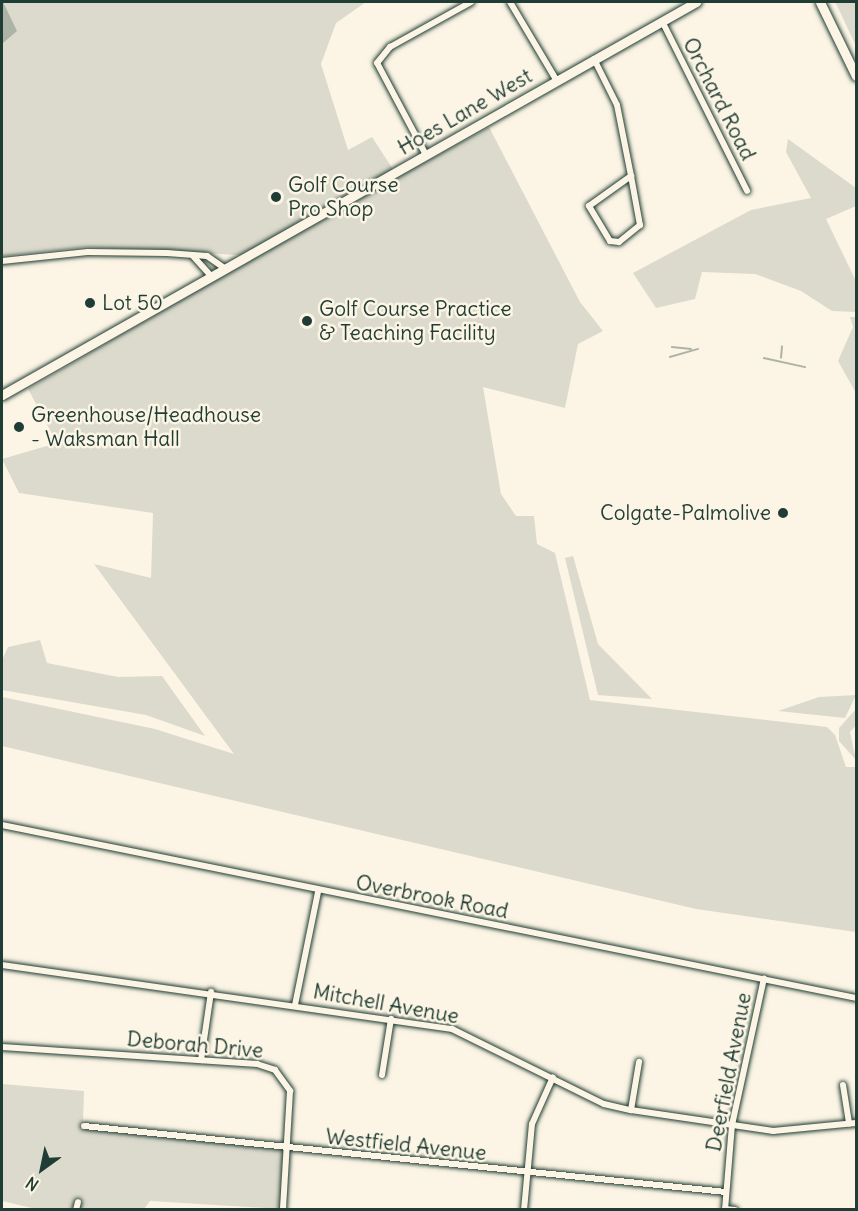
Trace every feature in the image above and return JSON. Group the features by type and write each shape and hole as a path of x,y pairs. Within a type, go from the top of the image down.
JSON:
{"street":[{"path":"426,155 377,63 390,47 471,2"},
{"path":"510,2 557,81"},
{"name":"Hoes Lane West","path":"2,395 210,275 696,2"},
{"path":"820,2 856,76"},
{"name":"Orchard Road","path":"662,21 747,191"},
{"path":"594,59 618,105 640,225 619,242 610,241 589,206 631,176"},
{"path":"2,261 88,252 207,256 224,268"},
{"path":"192,256 210,275"},
{"name":"Overbrook Road","path":"2,825 318,892 764,978 856,998"},
{"path":"295,1005 318,892"},
{"name":"Mitchell Avenue","path":"2,964 391,1019 481,1039 604,1104 631,1110 790,1131 853,1123"},
{"name":"Deerfield Avenue","path":"725,1209 732,1125 764,978"},
{"path":"201,1059 211,992"},
{"path":"382,1075 391,1019"},
{"name":"Deborah Drive","path":"2,1047 266,1065 283,1076 290,1091 289,1150 283,1209"},
{"path":"631,1110 639,1062"},
{"path":"524,1209 532,1124 553,1077"},
{"path":"843,1085 853,1123"},
{"name":"Westfield Avenue","path":"84,1126 289,1150 726,1192"},
{"path":"76,1209 78,1202"},
{"path":"725,1209 735,1209"}],"shaded area":[{"path":"2,2 366,2 336,23 321,64 348,150 372,137 398,177 489,127 580,302 603,331 578,344 565,408 483,387 501,494 516,516 534,516 537,544 555,553 590,700 827,727 835,735 846,767 856,767 856,932 696,909 2,746 2,697 155,729 234,754 94,564 151,578 153,513 19,493 2,459 57,443 28,389 257,256 86,247 2,256"},
{"path":"2,2 17,31 2,44"},
{"path":"835,2 856,2 856,46 839,10"},
{"path":"788,139 856,188 856,206 826,219 856,281 856,312 832,311 801,291 755,274 702,272 695,299 656,308 633,273 751,210 811,198 786,152"},
{"path":"850,317 856,317 856,393 838,361 853,327"},
{"path":"573,556 598,644 652,699 598,695 565,558"},
{"path":"40,640 47,663 118,677 162,676 205,736 146,715 2,690 2,660 8,647"},
{"path":"856,695 845,718 778,711 819,697"},
{"path":"856,709 856,725 850,732 856,760 839,741 839,728"},
{"path":"2,1084 84,1091 83,1124 288,1150 283,1209 150,1201 144,1209 40,1210 2,1201"}],"waterway":[{"path":"672,347 691,349"},
{"path":"781,358 782,347"},
{"path":"670,357 698,349"},
{"path":"764,358 805,367"}],"place":[{"name":"Golf Course Pro Shop","path":"276,197"},
{"name":"Lot 50","path":"90,303"},
{"name":"Golf Course Practice & Teaching Facility","path":"307,321"},
{"name":"Greenhouse/Headhouse - Waksman Hall","path":"19,427"},
{"name":"Colgate-Palmolive","path":"783,513"}]}
